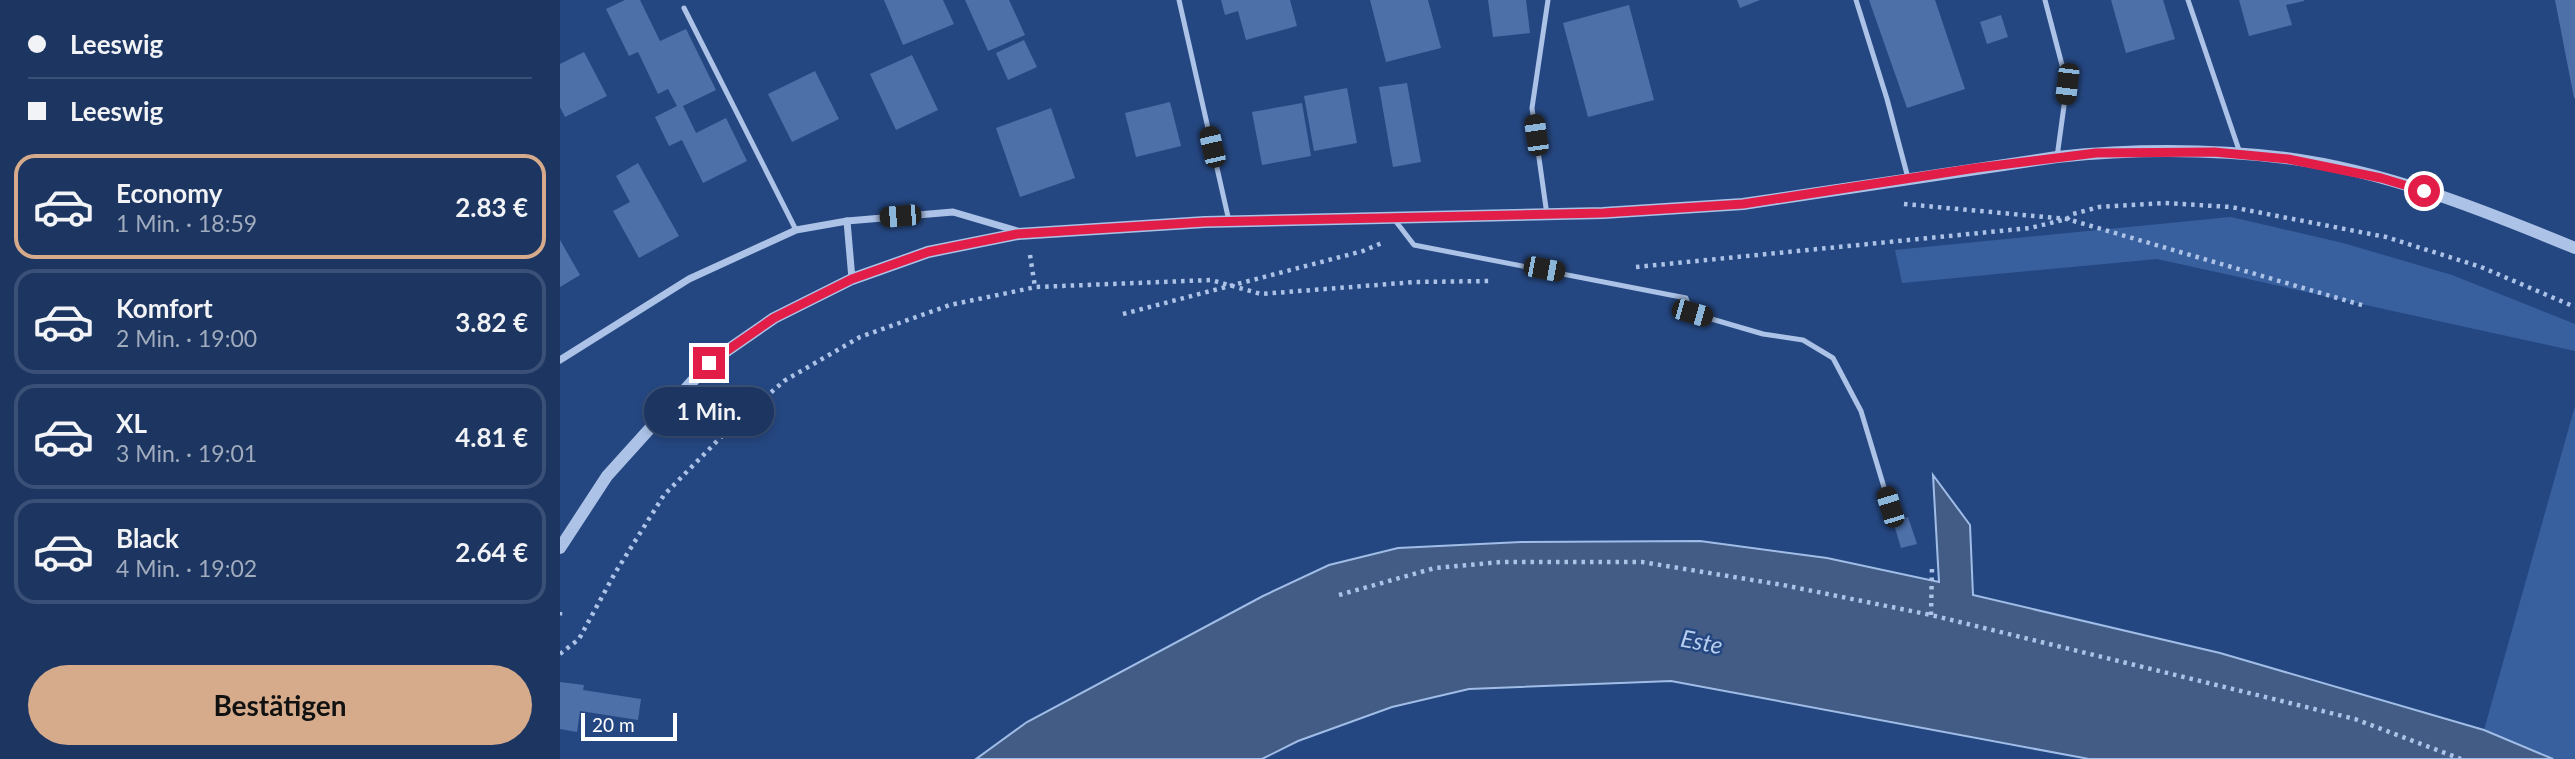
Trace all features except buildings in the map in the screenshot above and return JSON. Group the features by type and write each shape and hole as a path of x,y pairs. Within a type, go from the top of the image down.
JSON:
{"street":[{"path":"560,548 607,476 709,363 774,318 852,279 928,252 1026,233 1229,221 1547,215 1743,204 2057,157 2171,151 2288,159 2381,178 2456,202 2575,248"},
{"path":"560,360 689,279 796,230 847,221 953,212 1026,233"},
{"path":"847,221 852,279"}],"lane":[{"path":"1179,0 1229,221"},
{"path":"1547,215 1532,108 1549,0"},
{"path":"1856,0 1908,178"},
{"path":"2045,0 2067,84 2057,157"},
{"path":"2188,0 2241,154"},
{"path":"684,8 796,230"},
{"path":"1394,219 1414,245 1686,298 1692,313 1763,334 1803,340 1833,358 1861,411 1890,507"}],"path":[{"path":"1887,181 1904,204 2067,219 2365,306"},
{"path":"1624,269 2030,228 2067,219 2073,214 2099,207 2164,203 2231,206 2386,237 2481,267 2575,307"},
{"path":"1026,233 1035,288"},
{"path":"1123,314 1363,251 1405,234"},
{"path":"560,654 579,639 615,573 664,495 727,431 784,381 830,353 881,329 950,305 1035,288 1211,280 1261,295 1415,282 1493,281"},
{"path":"1339,595 1435,568 1501,562 1642,562 1783,585 1931,615 2355,719 2461,759"},
{"path":"1931,615 1932,565"},
{"path":"560,612 560,618"}],"shaded area":[{"path":"2231,217 2343,243 2452,275 2575,324 2575,351 2157,259 1902,283 1895,250"},
{"path":"2575,406 2575,759 2553,759 2484,730"}],"water":[{"name":"Este","path":"1933,475 1970,525 1973,595 2220,653 2484,730 2553,759 2089,759 1671,681 1469,689 1392,707 1298,741 1262,759 976,759 1027,722 1263,596 1329,565 1398,548 1521,542 1700,541 1827,558 1939,582"}],"route":[{"path":"709,363 774,318 852,279 928,252 1017,234 1205,222 1603,213 1743,204 1976,168 2096,153 2214,152 2288,159 2381,178 2424,191"}]}
